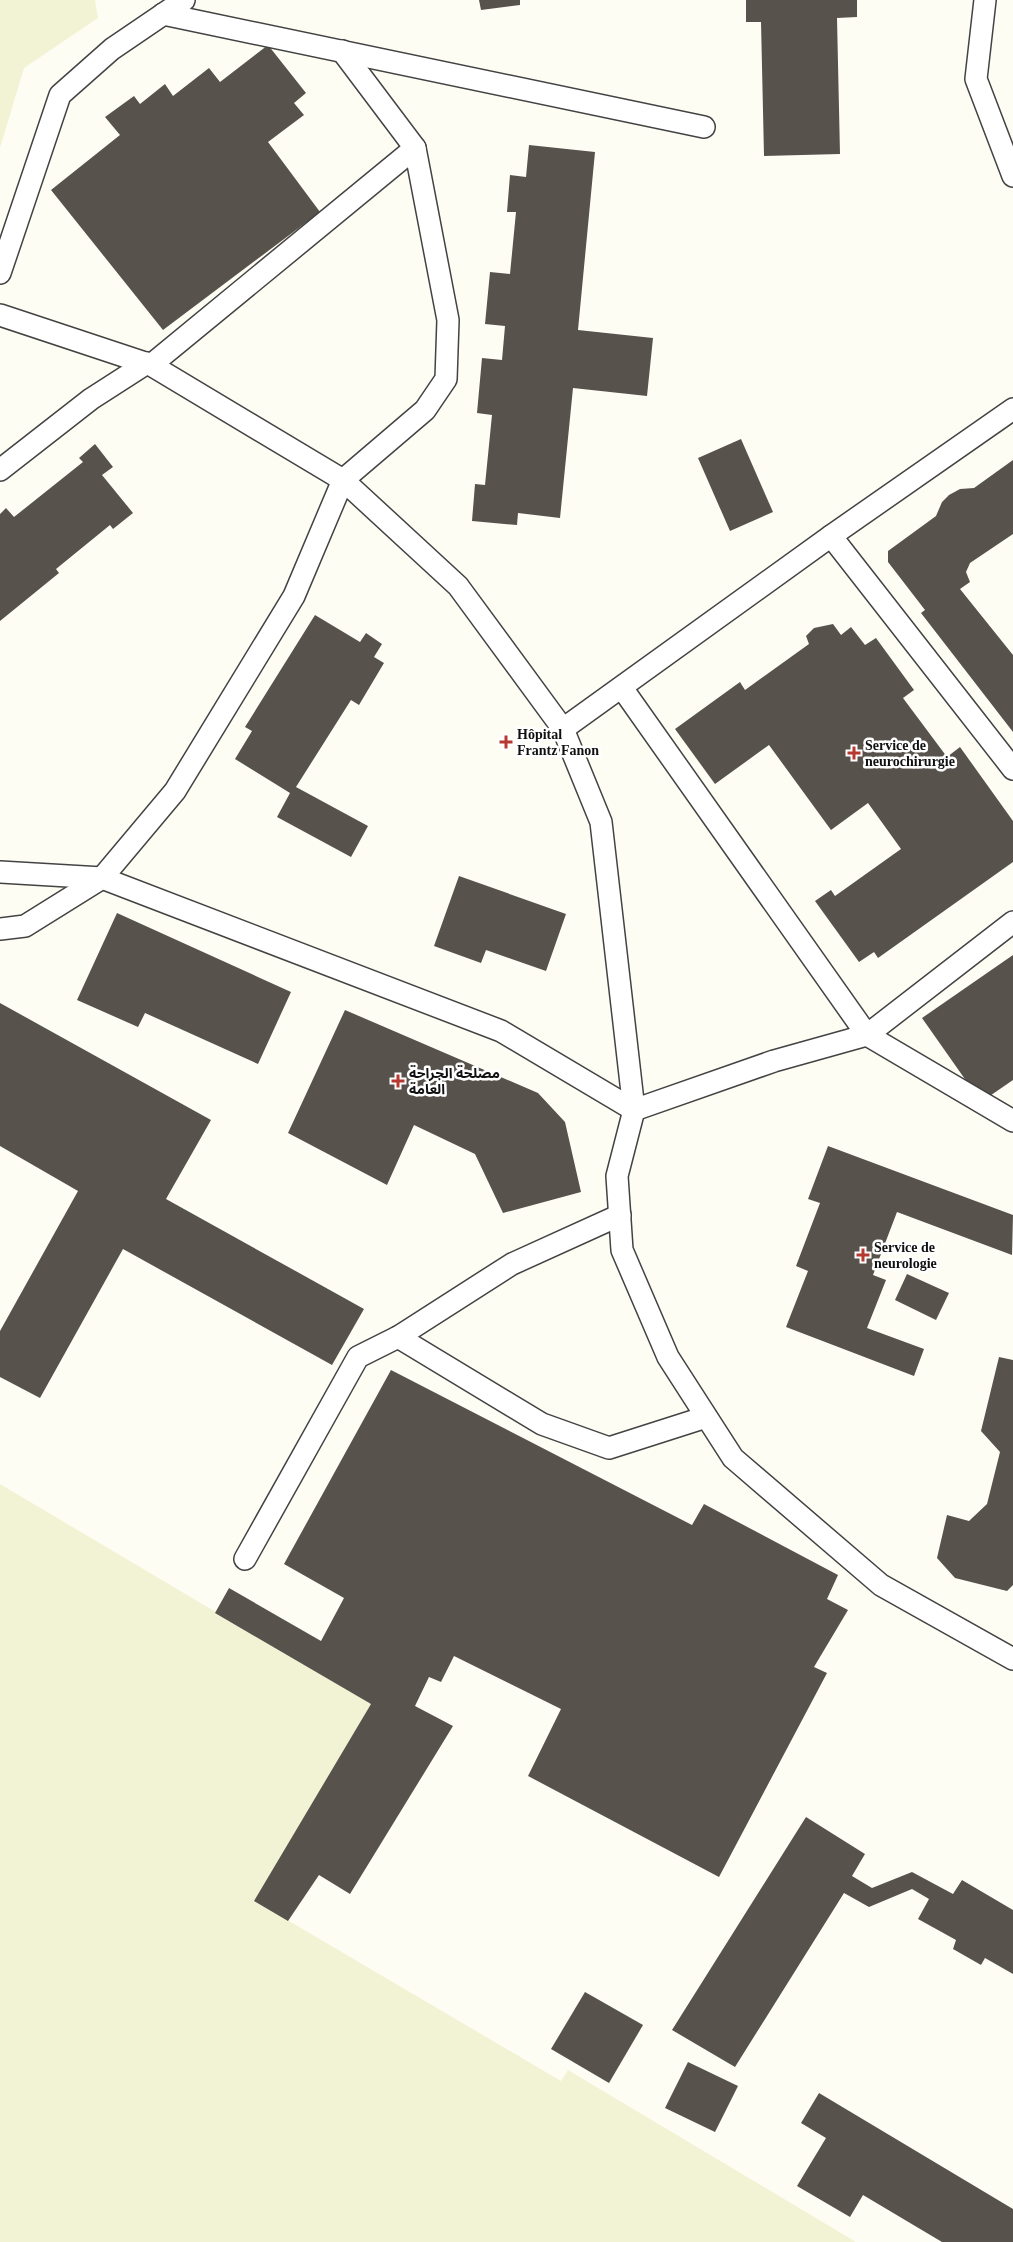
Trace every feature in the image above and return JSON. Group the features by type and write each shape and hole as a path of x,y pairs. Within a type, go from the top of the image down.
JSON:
{"lane":[{"path":"0,273 60,95 112,49 184,0"},
{"path":"985,0 976,79 1013,176"},
{"path":"163,14 704,127"},
{"path":"0,929 25,926 102,878 175,791 294,596 343,480 425,410 446,379 448,320 415,148 342,51"},
{"path":"0,470 91,399 149,364 415,148"},
{"path":"0,315 149,364 343,480 458,586 563,729 601,822 634,1110 617,1176 622,1250 664,1348 733,1458 881,1585 1013,1660"},
{"path":"563,729 831,536 1013,409"},
{"path":"831,536 1013,769"},
{"path":"622,688 867,1036 1013,1121"},
{"path":"0,872 102,878 500,1031 634,1110 774,1061 867,1036 1013,922"},
{"path":"246,1559 358,1357 398,1337 512,1264 620,1215"},
{"path":"398,1337 542,1424 609,1448 706,1417"}],"green space":[{"path":"0,0 95,0 98,18 24,68 0,148"},
{"path":"0,1484 371,1704 255,1901 561,2081 568,2070 856,2242 0,2242"}],"building":[{"path":"479,0 520,0 520,5 481,10"},
{"path":"746,0 857,0 857,17 837,18 840,154 764,156 761,22 746,22"},
{"path":"268,45 306,93 294,103 304,115 268,142 320,212 163,330 51,190 120,135 105,117 134,96 140,104 165,84 173,96 209,68 220,82"},
{"path":"529,145 595,152 578,330 653,338 647,396 573,388 560,518 518,513 517,525 472,521 475,484 485,485 492,415 477,413 482,358 502,360 505,326 485,324 490,272 510,274 516,212 507,212 510,175 526,177"},
{"path":"741,439 773,512 730,531 698,458"},
{"path":"95,444 113,467 102,475 133,513 113,529 110,525 56,569 59,573 0,621 0,514 6,508 14,517 83,462 79,458"},
{"path":"1013,460 1013,534 970,563 966,572 970,582 960,589 1013,655 1013,732 921,613 925,610 888,562 888,551 936,516 942,502 949,495 960,489 974,488"},
{"path":"315,615 360,642 366,633 382,644 374,657 384,663 359,705 351,700 296,787 368,826 351,857 277,817 290,793 235,759 252,731 245,727"},
{"path":"833,624 841,635 851,627 865,645 876,638 914,690 903,698 947,757 960,747 1013,821 1013,862 878,958 874,952 859,962 815,901 831,890 835,896 901,849 868,803 831,830 769,745 715,784 675,729 740,682 745,690 809,644 806,636 814,628"},
{"path":"459,876 566,914 546,971 486,950 481,963 434,946"},
{"path":"117,913 291,992 258,1064 145,1013 138,1027 77,1000"},
{"path":"1013,955 1013,1080 981,1102 922,1018"},
{"path":"0,1003 211,1120 166,1199 364,1309 332,1365 123,1249 40,1398 0,1377 0,1331 78,1191 0,1146"},
{"path":"345,1010 538,1093 565,1122 581,1192 503,1213 475,1154 414,1125 387,1185 288,1133"},
{"path":"828,1146 1013,1215 1012,1255 897,1212 873,1275 886,1280 867,1328 924,1349 914,1376 786,1327 808,1271 796,1266 820,1203 808,1199"},
{"path":"907,1274 949,1293 936,1320 895,1300"},
{"path":"999,1357 1013,1360 1013,1585 1007,1591 955,1578 937,1558 947,1515 969,1521 987,1504 1000,1452 981,1431"},
{"path":"391,1370 692,1525 704,1504 838,1575 827,1599 848,1610 814,1667 827,1673 719,1877 528,1776 561,1709 454,1656 441,1682 429,1677 415,1706 453,1726 350,1894 319,1875 288,1921 254,1901 371,1704 215,1613 229,1588 321,1641 344,1598 284,1564"},
{"path":"806,1817 865,1854 852,1876 872,1888 912,1872 953,1894 962,1880 1013,1910 1013,1974 985,1958 981,1965 953,1949 956,1940 918,1919 929,1899 912,1889 869,1907 844,1893 735,2067 672,2030"},
{"path":"585,1992 643,2025 609,2083 551,2049"},
{"path":"688,2062 738,2086 715,2132 665,2108"},
{"path":"819,2093 1013,2209 1013,2242 942,2242 863,2195 850,2217 797,2186 826,2138 801,2123"}],"place":[{"name":"Hôpital Frantz Fanon","path":"506,742"},
{"name":"Service de neurochirurgie","path":"854,753"},
{"name":"مصلحة الجراحة العامة","path":"398,1081"},
{"name":"Service de neurologie","path":"863,1255"}]}
